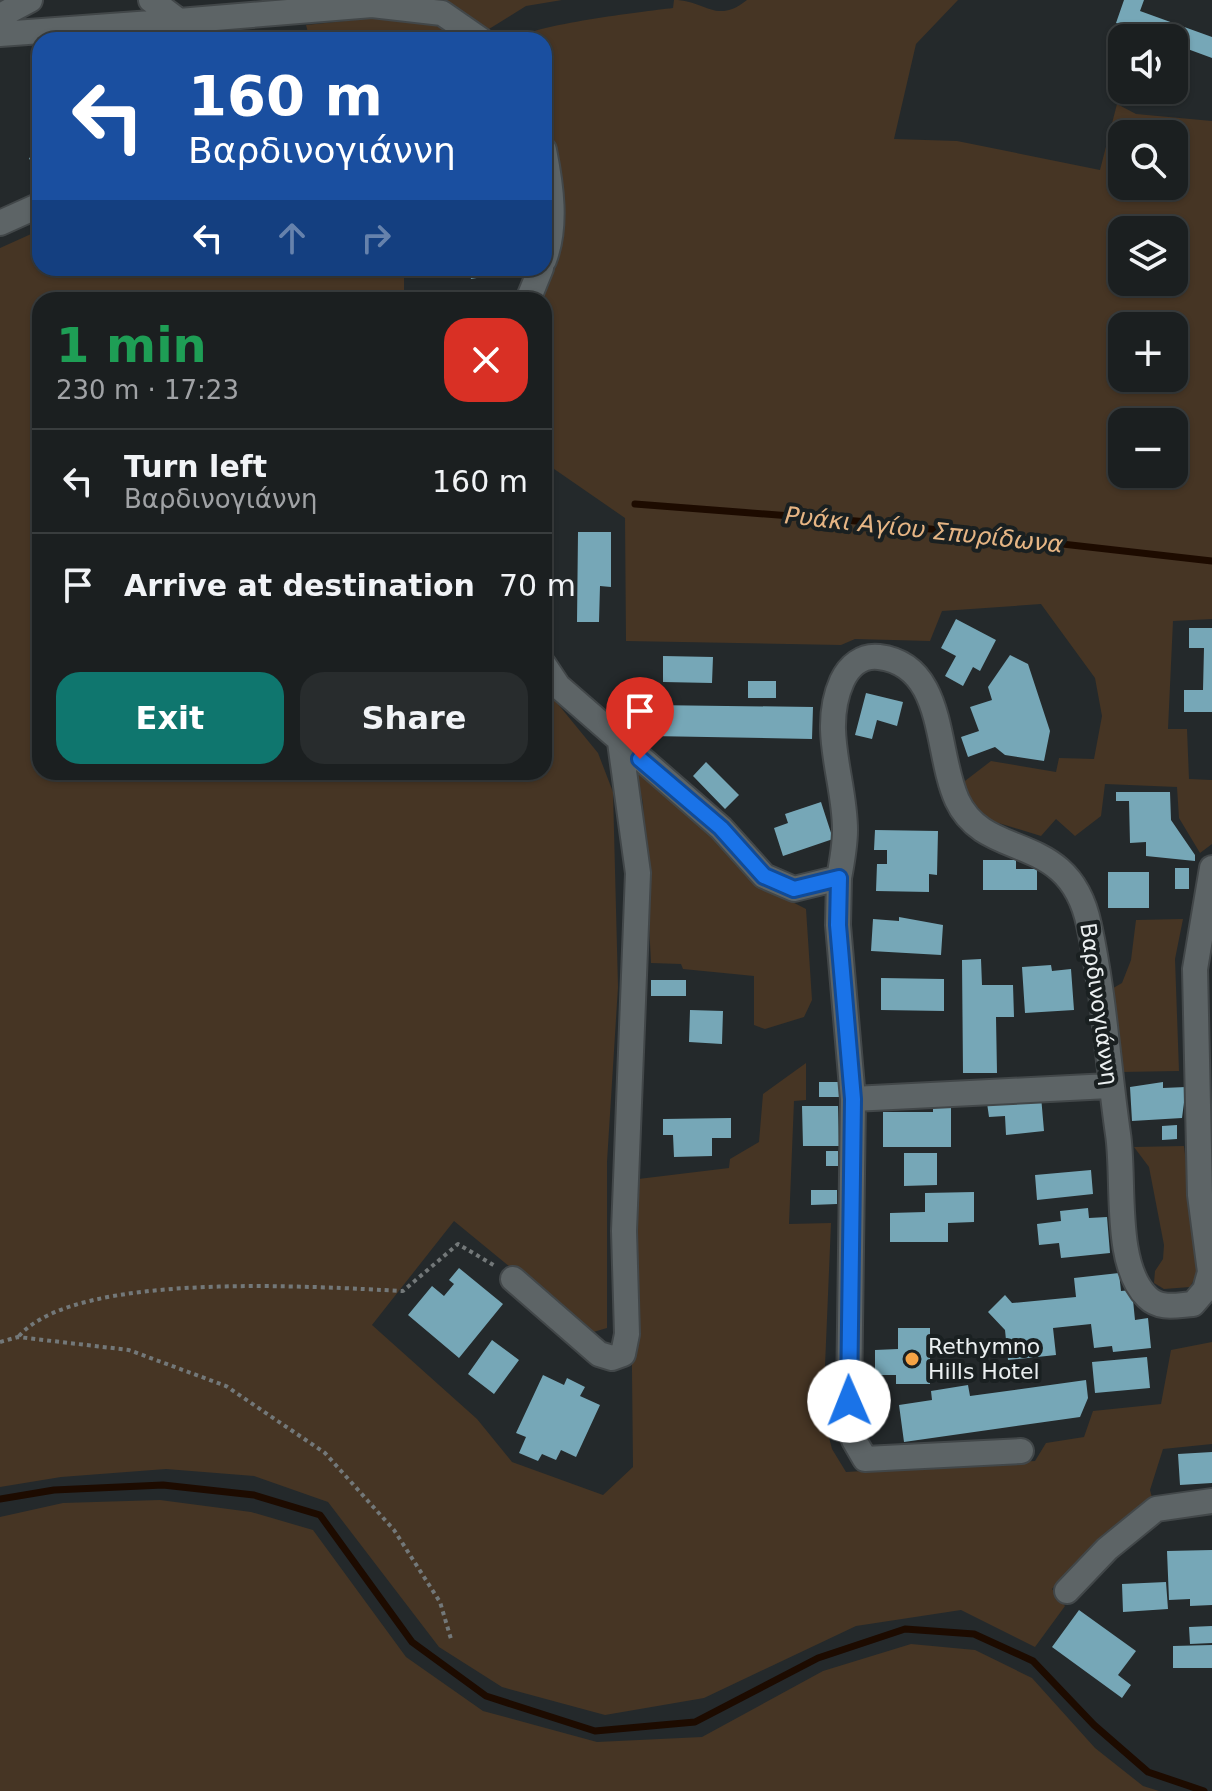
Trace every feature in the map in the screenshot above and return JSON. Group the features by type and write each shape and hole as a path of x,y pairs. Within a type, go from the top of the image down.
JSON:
{"street":[{"path":"0,16 30,0"},
{"path":"151,0 177,30"},
{"path":"88,32 177,30 301,8 372,5 442,13 469,32"},
{"path":"0,34 32,33"},
{"path":"0,223 32,209"},
{"name":"Βαρδινογιάννη","path":"839,878 845,828 832,712 842,680 853,664 872,657 897,660 921,678 927,692 957,802 989,837 1044,855 1083,897 1098,981 1109,1086 1118,1136 1125,1242 1133,1278 1148,1299 1163,1306 1193,1304 1205,1290 1210,1272 1200,1195 1195,969 1212,868"},
{"path":"552,677 620,742 721,828 764,876 794,889 839,878 838,925 853,1099 848,1352 854,1440 865,1459 1021,1451"},
{"path":"513,1279 599,1354 612,1358 623,1354 627,1334 624,1231 638,873 620,742"},
{"path":"853,1099 1109,1086"},
{"path":"1067,1591 1107,1549 1156,1509 1212,1501"}],"path":[{"path":"18,1337 33,1320 81,1301 162,1289 403,1291 458,1244 469,1248 513,1279"},
{"path":"0,1342 18,1337 129,1350 226,1386 325,1453 394,1530 440,1602 451,1639"}],"shaded area":[{"path":"437,0 562,0 526,6 489,29"},
{"path":"674,0 727,11 747,0 958,0 916,44 894,139 957,141 1100,170 1108,139 1108,200 1188,200 1188,120 1113,120 1117,104 1136,114 1212,121 1212,619 1173,621 1168,729 1187,729 1189,779 1212,780 1212,844 1200,853 1179,818 1177,787 1105,784 1101,816 1075,836 1056,819 1041,836 979,817 961,784 991,761 1056,772 1059,758 1094,759 1102,716 1095,678 1041,604 942,611 930,641 855,639 841,645 626,641 625,518 552,468 552,292 539,292 542,276 552,276 552,226 560,186 552,150 552,32 532,32 673,8"},
{"path":"374,18 420,18 449,32 308,32 306,25"},
{"path":"32,234 32,276 404,276 404,292 32,292 32,780 552,780 552,697 598,753 613,792 618,987 607,1162 607,1328 590,1333 454,1221 372,1325 477,1419 512,1462 603,1495 633,1467 630,1180 729,1168 730,1159 759,1142 763,1094 806,1063 806,1100 794,1101 789,1224 831,1223 823,1414 832,1449 846,1472 1035,1461 1046,1443 1084,1437 1093,1411 1161,1404 1171,1350 1212,1342 1212,1444 1163,1449 1150,1490 1153,1501 1106,1532 1052,1589 1065,1606 1035,1647 961,1610 856,1626 704,1698 605,1715 502,1687 439,1647 328,1502 254,1476 166,1469 61,1477 0,1487 0,248"},
{"path":"635,768 679,803 767,889 806,909 812,1000 804,1017 765,1029 754,1025 754,976 683,969 681,964 651,963 643,803"},
{"path":"1183,919 1175,959 1179,1071 1121,1072 1108,991 1122,983 1131,960 1136,920"},
{"path":"1184,1146 1199,1270 1190,1287 1164,1289 1154,1283 1155,1271 1163,1259 1164,1245 1149,1167 1134,1147"},
{"path":"160,1500 251,1512 313,1530 406,1657 483,1711 597,1742 702,1737 823,1671 911,1644 975,1650 1032,1678 1095,1748 1143,1786 1159,1791 0,1791 0,1517 63,1503"}],"building":[{"path":"1124,0 1144,0 1140,11 1176,24 1119,24 1116,23"},
{"path":"1188,28 1212,37 1212,58 1188,49"},
{"path":"578,532 611,532 611,587 600,586 599,622 577,622"},
{"path":"956,619 996,640 980,671 973,667 963,686 945,676 956,656 941,648"},
{"path":"1189,628 1212,628 1212,712 1184,712 1184,690 1203,690 1204,648 1189,648"},
{"path":"1010,655 1028,664 1050,731 1044,761 1005,755 995,747 968,757 961,737 979,731 970,707 992,700 988,687"},
{"path":"663,656 713,657 712,683 663,682"},
{"path":"748,681 776,681 776,698 748,698"},
{"path":"866,693 903,702 897,726 877,720 872,739 855,735"},
{"path":"651,705 813,707 812,739 650,736"},
{"path":"706,762 739,795 725,809 693,776"},
{"path":"1116,792 1170,792 1171,820 1195,855 1195,861 1146,856 1146,842 1130,843 1129,801 1116,801"},
{"path":"821,802 833,839 783,856 774,828 788,823 785,814"},
{"path":"875,830 938,831 937,875 929,874 929,892 876,891 877,864 887,864 887,850 874,850"},
{"path":"983,860 1016,860 1016,869 1037,869 1037,890 983,890"},
{"path":"1175,868 1189,868 1189,889 1175,889"},
{"path":"1108,872 1149,872 1149,908 1108,908"},
{"path":"899,917 943,925 941,955 871,951 873,919 899,921"},
{"path":"981,959 982,985 1013,985 1014,1017 996,1017 997,1073 963,1073 962,960"},
{"path":"1051,965 1052,971 1071,969 1074,1010 1025,1013 1022,967"},
{"path":"881,978 944,979 944,1011 881,1010"},
{"path":"651,980 686,980 686,996 651,996"},
{"path":"690,1010 723,1011 722,1044 689,1042"},
{"path":"819,1082 840,1082 841,1097 819,1097"},
{"path":"1163,1082 1163,1088 1186,1087 1182,1118 1132,1121 1130,1087"},
{"path":"1041,1096 1044,1131 1006,1135 1005,1116 989,1117 987,1103"},
{"path":"933,1101 951,1101 951,1147 883,1147 883,1112 933,1112"},
{"path":"802,1106 838,1106 839,1146 803,1146"},
{"path":"731,1118 731,1138 712,1138 712,1156 674,1157 673,1135 663,1135 663,1119"},
{"path":"1177,1125 1177,1139 1162,1140 1162,1126"},
{"path":"826,1151 838,1151 838,1166 826,1166"},
{"path":"904,1153 937,1153 937,1185 904,1186"},
{"path":"1091,1170 1093,1194 1037,1200 1035,1175"},
{"path":"811,1190 837,1190 837,1204 811,1205"},
{"path":"974,1192 974,1222 948,1223 948,1242 890,1242 890,1213 925,1212 925,1193"},
{"path":"1088,1208 1089,1218 1107,1217 1110,1253 1061,1258 1059,1243 1039,1245 1037,1224 1061,1221 1060,1211"},
{"path":"459,1268 503,1304 459,1358 408,1315 432,1286 444,1296 454,1284 449,1280"},
{"path":"1119,1273 1121,1291 1132,1290 1135,1320 1148,1318 1151,1348 1113,1352 1112,1346 1094,1348 1091,1324 1053,1328 1056,1355 1008,1360 1005,1330 988,1312 1005,1295 1012,1303 1076,1297 1074,1278"},
{"path":"898,1328 930,1328 930,1384 896,1384 896,1375 875,1375 875,1350 898,1349"},
{"path":"492,1340 519,1360 494,1394 468,1374"},
{"path":"1147,1357 1150,1388 1095,1393 1092,1362"},
{"path":"543,1375 564,1385 567,1378 585,1387 580,1396 600,1405 576,1457 561,1450 556,1460 542,1454 538,1461 519,1453 526,1437 516,1433"},
{"path":"1086,1380 1088,1398 1080,1417 904,1442 899,1405 932,1400 931,1391 968,1385 970,1396"},
{"path":"1212,1452 1212,1483 1180,1485 1178,1454"},
{"path":"1212,1550 1212,1605 1190,1606 1190,1599 1169,1600 1167,1551"},
{"path":"1166,1582 1168,1609 1123,1612 1122,1584"},
{"path":"1079,1610 1136,1651 1118,1675 1131,1685 1122,1698 1052,1647"},
{"path":"1212,1626 1212,1643 1190,1644 1189,1627"},
{"path":"1212,1645 1212,1668 1173,1668 1173,1646"}],"waterway":[{"name":"Ρυάκι Αγίου Σπυρίδωνα","path":"635,504 869,522 1212,561"},
{"path":"0,1499 54,1490 163,1485 254,1495 320,1515 412,1642 486,1696 595,1731 695,1722 818,1658 905,1629 974,1634 1033,1661 1094,1725 1148,1772 1204,1791"}],"place":[{"name":"Rethymno Hills Hotel","path":"912,1359"}],"route":[{"path":"640,759 721,828 764,876 794,889 839,878 838,925 853,1099 849,1401"}]}
